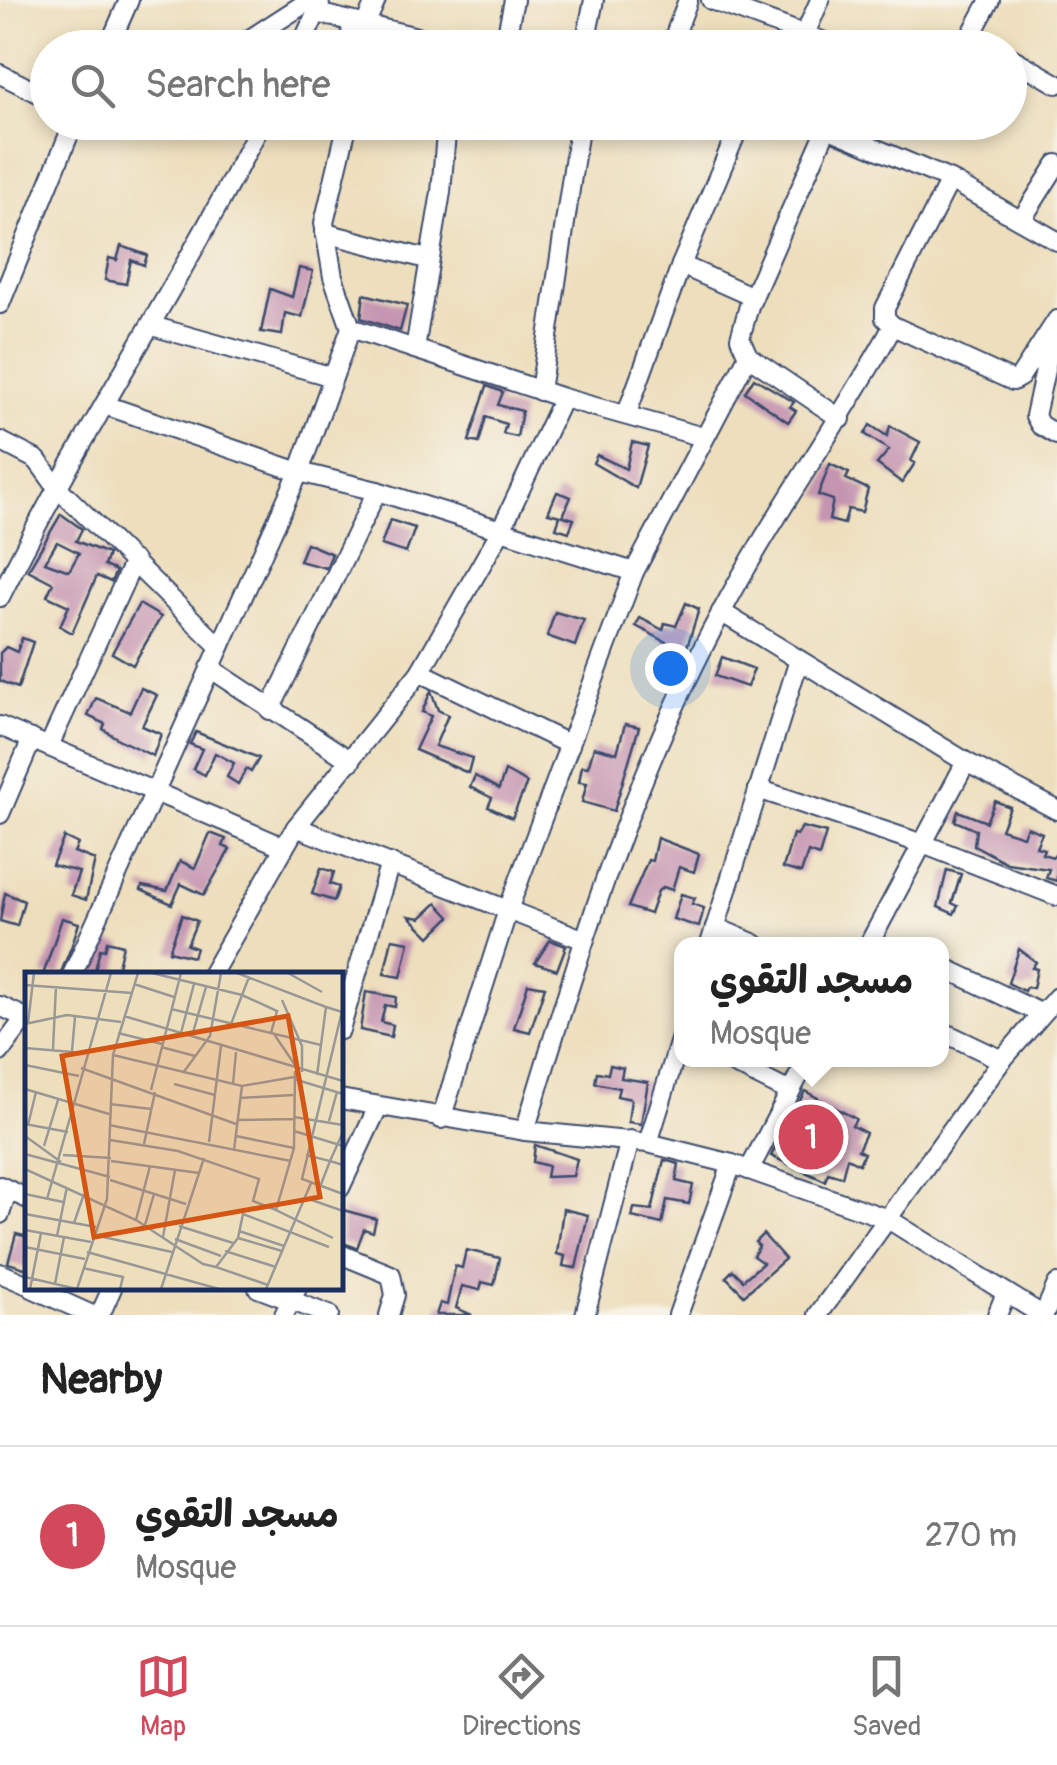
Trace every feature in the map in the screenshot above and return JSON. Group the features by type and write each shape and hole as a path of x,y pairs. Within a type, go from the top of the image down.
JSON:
{"street":[{"path":"116,30 129,0"},
{"path":"357,30 376,0"},
{"path":"508,30 514,0"},
{"path":"588,30 594,0"},
{"path":"677,30 688,0"},
{"path":"711,0 794,30"},
{"path":"807,30 820,0"},
{"path":"974,30 990,0"},
{"path":"316,4 358,25 380,30"},
{"path":"269,30 316,4"},
{"path":"307,30 316,4"},
{"path":"1027,64 1054,76"},
{"path":"0,74 30,89"},
{"path":"0,304 67,140"},
{"path":"0,597 56,486 152,326 252,140"},
{"path":"73,972 299,472 351,328 333,276 325,233 343,140"},
{"path":"415,348 445,140"},
{"path":"540,391 577,140"},
{"path":"628,413 681,265 733,140"},
{"path":"814,140 740,338 748,356 841,419"},
{"path":"855,140 950,180 1057,241"},
{"path":"1022,219 1057,164"},
{"path":"950,180 885,308 885,318 893,326 1013,380 1020,376 1055,323"},
{"path":"325,233 428,259"},
{"path":"681,265 753,297"},
{"path":"1055,323 1036,416 1040,425 1057,435"},
{"path":"152,326 333,377"},
{"path":"525,1131 582,939 652,756 721,612 841,419 893,326"},
{"path":"351,328 540,391 703,437"},
{"path":"441,1118 508,910 634,572 748,356"},
{"path":"213,972 296,827 420,672 500,532 563,398"},
{"path":"105,404 299,472 377,491 634,572"},
{"path":"0,441 37,460 56,486 220,647"},
{"path":"270,710 377,491"},
{"path":"0,552 18,561"},
{"path":"0,814 41,743 134,561"},
{"path":"721,612 966,762 1057,810"},
{"path":"712,936 798,660"},
{"path":"210,668 352,761"},
{"path":"420,672 570,745"},
{"path":"0,726 284,847"},
{"path":"874,937 966,762"},
{"path":"758,789 923,844 1057,896"},
{"path":"296,827 582,939"},
{"path":"342,1023 390,864"},
{"path":"949,970 1040,1014"},
{"path":"818,1315 1002,1060 1057,997"},
{"path":"0,1006 25,1018"},
{"path":"0,1052 25,1019"},
{"path":"949,1035 1002,1060"},
{"path":"585,1315 639,1142 674,1054"},
{"path":"740,1067 790,1092"},
{"path":"678,1315 741,1167 802,1067"},
{"path":"342,1099 378,1108 525,1131 639,1142 741,1167 888,1219 1043,1315 1057,1284"},
{"path":"342,1184 378,1108"},
{"path":"0,1214 4,1188"},
{"path":"342,1255 391,1274 396,1282 389,1315"},
{"path":"0,1273 25,1284"},
{"path":"39,1290 92,1315"},
{"path":"100,1315 111,1290"},
{"path":"263,1290 328,1315"},
{"path":"997,1315 1006,1292"}],"building":[{"path":"121,246 147,255 144,265 131,260 126,284 105,280 109,258 117,260"},
{"path":"299,268 313,271 302,317 285,313 282,335 261,332 270,289 292,297"},
{"path":"364,294 407,305 400,331 361,318"},
{"path":"754,378 794,402 790,407 796,411 788,422 745,392"},
{"path":"487,386 503,392 498,405 522,411 517,437 503,434 506,424 486,417 479,443 469,441"},
{"path":"870,425 887,436 890,426 920,442 911,461 915,463 902,483 877,464 889,450 865,434"},
{"path":"632,442 648,446 636,488 593,463 597,455 626,469"},
{"path":"830,464 849,473 846,479 868,489 862,512 848,509 844,524 829,520 833,500 818,495"},
{"path":"557,492 571,497 563,516 574,519 569,532 556,528 560,516 548,513"},
{"path":"61,514 82,529 76,541 108,554 104,566 116,571 111,582 97,576 72,633 60,626 69,606 47,596 53,583 28,570","holes":["57,542 79,553 69,571 45,562"]},
{"path":"390,520 415,528 406,553 381,545"},
{"path":"306,543 332,554 326,568 299,561"},
{"path":"686,603 699,609 687,647 670,644 636,626 640,618 663,630 665,623 676,626"},
{"path":"139,604 161,617 133,665 112,653"},
{"path":"555,612 584,620 575,646 547,636"},
{"path":"22,638 33,642 18,688 0,681 0,653 6,647 17,652"},
{"path":"722,657 754,669 747,687 715,676"},
{"path":"141,688 157,695 142,726 161,734 153,756 118,739 103,729 105,724 88,716 96,698 130,712"},
{"path":"431,691 438,710 448,715 435,746 472,758 468,773 415,750 431,716 422,712"},
{"path":"625,724 639,727 614,811 582,802 587,783 579,782 582,766 588,767 594,747 617,753"},
{"path":"196,732 259,758 251,772 246,769 238,784 227,777 234,763 215,753 205,775 193,769 202,749 190,744"},
{"path":"505,771 527,783 512,818 488,807 492,798 470,787 475,776 499,789"},
{"path":"995,801 1010,807 1001,829 1023,836 1027,827 1042,833 1036,847 1044,849 1042,854 1053,857 1057,851 1057,881 1046,878 1049,869 1007,863 974,845 976,830 955,821 958,811 986,822"},
{"path":"802,827 826,833 819,856 808,852 801,873 783,868 793,834 797,835"},
{"path":"210,833 226,839 223,846 230,849 204,895 181,884 172,904 141,890 142,886 167,891 180,861 195,868"},
{"path":"64,837 78,844 74,852 95,860 86,900 71,895 79,872 52,865"},
{"path":"657,838 699,854 694,872 679,867 672,890 663,887 658,891 650,914 628,907 648,860 652,861"},
{"path":"321,868 334,872 330,884 339,887 334,901 312,894"},
{"path":"947,870 961,874 952,903 958,906 954,914 938,907"},
{"path":"5,893 24,901 17,926 0,921"},
{"path":"681,894 695,898 692,904 704,908 699,927 673,919"},
{"path":"437,903 450,917 430,937 409,916 421,918"},
{"path":"182,915 197,921 187,945 196,948 193,957 169,951"},
{"path":"62,918 79,923 61,972 44,972"},
{"path":"392,939 409,942 401,977 384,974"},
{"path":"550,940 566,946 557,970 535,963"},
{"path":"107,941 123,945 117,972 95,972 100,949 105,950"},
{"path":"1019,949 1036,962 1032,968 1037,969 1033,988 1026,987 1024,991 1008,983"},
{"path":"528,984 545,987 530,1032 514,1028"},
{"path":"366,992 396,997 395,1007 385,1005 381,1022 393,1025 391,1037 360,1030"},
{"path":"610,1065 623,1068 621,1078 648,1082 641,1124 628,1122 631,1099 617,1096 619,1088 595,1083 597,1072 608,1074"},
{"path":"805,1091 856,1119 852,1126 866,1133 858,1150 864,1153 859,1164 847,1158 842,1177 828,1173 825,1181 771,1156"},
{"path":"535,1145 577,1159 573,1176 546,1177 548,1166 533,1162"},
{"path":"664,1160 679,1164 676,1181 693,1185 689,1204 667,1200 662,1224 632,1217 634,1208 652,1210"},
{"path":"563,1209 588,1215 576,1268 563,1266 565,1256 557,1254"},
{"path":"343,1210 376,1219 373,1232 364,1229 357,1248 342,1243"},
{"path":"16,1234 25,1236 25,1268 8,1263"},
{"path":"763,1234 785,1259 744,1295 726,1277 733,1270 743,1280 763,1263 753,1256 759,1246 755,1242"},
{"path":"466,1250 500,1258 494,1285 482,1282 480,1290 462,1286 456,1308 472,1315 436,1315 440,1303 447,1305 455,1266 462,1268"}],"place":[{"name":"مسجد التقوي","path":"811,1137"}]}
